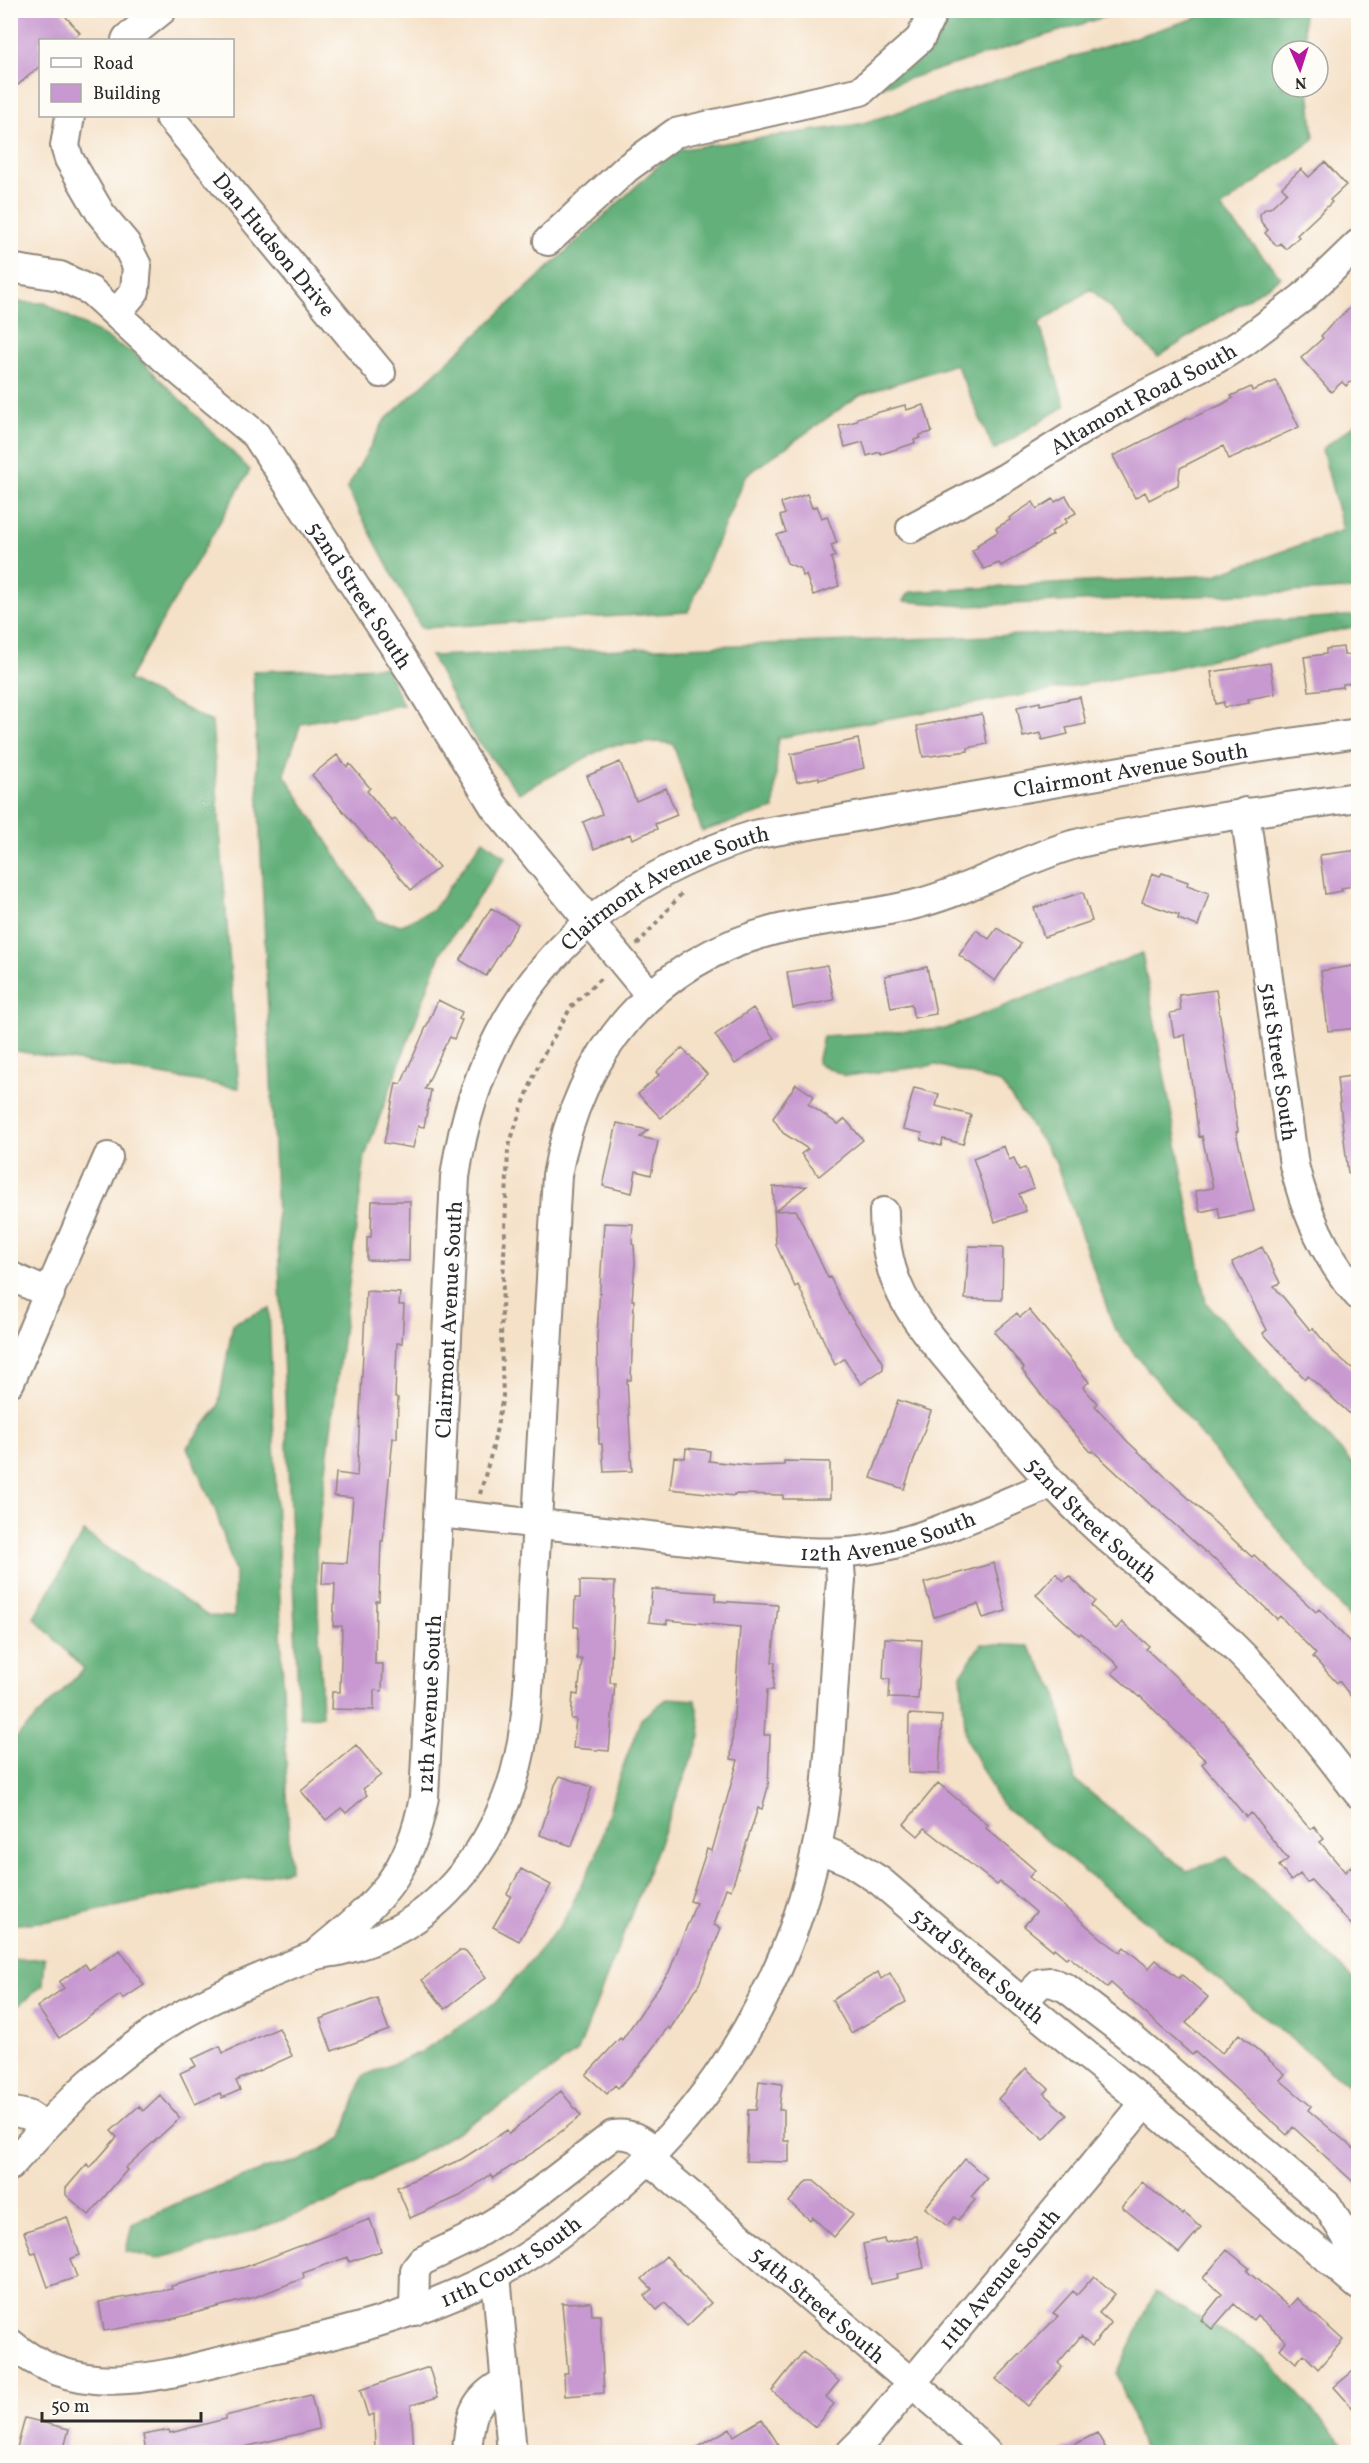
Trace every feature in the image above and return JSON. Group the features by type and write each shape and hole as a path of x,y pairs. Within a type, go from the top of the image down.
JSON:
{"street":[{"path":"126,39 162,10"},
{"path":"548,241 627,168 675,133 861,91 920,39 934,10"},
{"path":"70,117 65,146 69,159 101,214 126,244 137,266 135,291 116,314"},
{"name":"Dan Hudson Drive","path":"170,117 381,373"},
{"name":"Altamont Road South","path":"911,528 1005,478 1138,398 1216,359 1244,342 1302,298 1359,244"},
{"name":"52nd Street South","path":"10,268 60,276 91,291 165,359 256,435 411,672 494,806 650,995"},
{"name":"Clairmont Avenue South","path":"439,1513 455,1178 467,1112 491,1049 524,993 566,944 589,922 638,885 665,870 725,844 758,834 1225,753 1359,733"},
{"path":"537,1524 557,1175 562,1146 570,1118 594,1065 623,1024 650,995 697,962 722,949 765,933 801,924 921,903 956,892 1054,851 1095,839 1245,812 1359,796"},
{"name":"51st Street South","path":"1245,812 1294,1165 1300,1190 1318,1237 1331,1259 1359,1295"},
{"path":"10,1382 108,1157"},
{"name":"52nd Street South","path":"884,1212 884,1233 891,1273 909,1310 1005,1431 1052,1484 1102,1533 1193,1610 1260,1673 1359,1793"},
{"path":"10,1276 50,1294"},
{"name":"12th Avenue South","path":"315,1954 361,1917 391,1884 413,1843 420,1820 424,1797 439,1513 789,1551 839,1553 866,1550 919,1536 1052,1484"},
{"name":"12th Avenue South","path":"10,2166 45,2126 100,2071 159,2029 204,2003 315,1954 361,1945 382,1936 430,1907 464,1873 494,1827 510,1789 522,1740 537,1524"},
{"path":"817,1848 826,1788 841,1580 839,1553"},
{"name":"53rd Street South","path":"817,1848 849,1861 880,1881 1350,2277"},
{"name":"11th Court South","path":"10,2343 34,2361 68,2376 88,2380 130,2381 319,2339 414,2311 495,2275 573,2224 652,2155 706,2091 748,2026 782,1957 807,1886 817,1848"},
{"path":"1022,2002 1041,1983 1051,1982 1066,1988 1130,2037 1328,2206 1348,2240 1350,2277"},
{"name":"11th Avenue South","path":"851,2452 870,2433 1145,2103"},
{"path":"10,2111 28,2115 45,2126"},
{"name":"54th Street South","path":"414,2311 415,2270 422,2261 466,2240 518,2208 613,2135 626,2133 638,2138 652,2155 912,2383 986,2452"},
{"path":"495,2275 512,2452"},
{"path":"467,2452 469,2425 473,2413 487,2391 505,2382"}],"path":[{"path":"474,1515 493,1448 502,1396 501,1337 508,1149 519,1115 539,1063 572,1007 638,944 686,889"}],"green space":[{"path":"960,11 1123,11 870,91"},
{"path":"1218,11 1307,11 1303,13 1305,39 1270,39 1270,99 1310,99 1314,139 1221,208 1281,277 1158,357 1091,289 1039,323 1065,406 994,450 956,364 860,395 745,476 688,612 421,628 347,489 384,421 675,150 860,124"},
{"path":"11,302 45,303 135,354 250,470 128,680 212,722 239,1088 11,1050"},
{"path":"1358,422 1358,589 967,606 903,601 910,592 1215,575 1343,530 1322,449"},
{"path":"1358,615 1358,626 1159,671 778,738 774,809 702,831 673,744 659,742 608,746 519,793 472,734 431,656 1105,632"},
{"path":"386,667 403,705 301,723 284,774 378,921 402,925 434,909 483,840 506,857 441,952 365,1156 316,1550 322,1716 299,1717 253,671"},
{"path":"1142,953 1206,1303 1358,1470 1358,1628 1114,1328 1055,1160 1001,1083 937,1065 845,1076 817,1063 823,1036 944,1029"},
{"path":"269,1308 290,1870 49,1921 11,1925 11,1743 84,1669 34,1618 84,1532 208,1616 234,1617 235,1572 216,1512 187,1447 218,1408 233,1323"},
{"path":"981,1644 1028,1646 1056,1690 1075,1780 1187,1871 1227,1857 1358,1984 1358,2093 999,1802 966,1739 961,1674"},
{"path":"668,1698 696,1700 701,1735 578,2051 511,2099 422,2153 331,2202 227,2240 156,2259 126,2251 132,2224 180,2202 267,2168 300,2161 342,2138 363,2076 421,2052 496,2002 563,1922 596,1856 619,1777 641,1719"},
{"path":"45,1958 43,1985 18,2006 11,2004 11,1960"},
{"path":"1155,2292 1265,2357 1350,2452 1144,2452 1117,2373"}],"building":[{"path":"10,10 60,10 80,33 72,39 39,39 39,67 18,85 10,76"},
{"path":"1325,162 1346,185 1286,249 1280,243 1277,246 1265,233 1268,230 1261,222 1260,214 1287,192 1282,187 1301,169 1309,177"},
{"path":"1359,300 1359,375 1346,386 1342,382 1331,392 1301,358 1323,338 1321,336 1331,325"},
{"path":"1276,381 1299,427 1229,459 1223,446 1180,468 1178,485 1149,500 1145,492 1135,498 1113,456 1188,418 1221,405 1233,398 1231,396 1251,387 1252,391"},
{"path":"905,405 906,410 924,405 932,432 920,435 920,438 914,440 915,443 881,454 880,452 867,456 863,442 845,447 839,426 857,421 857,418"},
{"path":"807,494 812,508 817,506 822,518 827,516 837,543 831,545 835,556 831,558 839,586 813,595 806,575 803,576 801,569 787,563 777,535 786,532 780,516 785,514 781,503"},
{"path":"1066,496 1076,513 1065,519 1067,522 1051,532 1053,535 1001,566 999,563 984,569 972,551 978,547 977,545 998,532 996,528 1033,502 1037,509 1053,499 1055,502"},
{"path":"1343,647 1344,655 1359,654 1359,682 1343,684 1343,687 1309,691 1304,657 1326,654 1326,649"},
{"path":"1270,663 1275,694 1248,699 1249,703 1224,707 1224,702 1216,704 1211,672"},
{"path":"1080,697 1086,724 1066,728 1068,734 1042,740 1041,733 1023,737 1017,707"},
{"path":"982,714 987,744 968,748 968,751 923,757 917,726"},
{"path":"858,739 864,768 819,780 819,777 797,782 791,754"},
{"path":"337,755 347,767 350,764 370,788 367,791 392,821 395,819 439,867 411,890 312,775"},
{"path":"620,762 636,801 666,788 677,815 655,824 657,829 632,839 630,834 594,849 583,822 602,814 587,776"},
{"path":"1359,850 1359,885 1325,894 1320,855"},
{"path":"1152,873 1160,876 1162,873 1188,882 1187,885 1209,893 1198,926 1178,919 1179,915 1142,902"},
{"path":"1083,892 1092,921 1044,937 1034,908"},
{"path":"491,908 518,924 486,976 460,960"},
{"path":"997,928 1021,944 995,981 959,955 976,930 989,939"},
{"path":"827,965 834,1000 793,1008 787,972"},
{"path":"1359,965 1359,1028 1328,1031 1321,971"},
{"path":"927,967 936,1014 914,1018 911,1004 891,1008 885,976"},
{"path":"1216,990 1238,1131 1236,1132 1254,1211 1220,1218 1218,1208 1200,1212 1195,1191 1213,1188 1202,1136 1199,1137 1185,1035 1174,1037 1170,1013 1181,1011 1179,995"},
{"path":"438,1000 462,1012 459,1019 462,1020 454,1039 450,1037 442,1051 425,1089 431,1090 424,1127 418,1126 413,1148 384,1143 396,1083 401,1084"},
{"path":"753,1008 774,1038 735,1064 715,1035"},
{"path":"682,1048 707,1074 661,1118 638,1094 659,1075 656,1072"},
{"path":"1359,1075 1359,1172 1348,1173 1337,1078"},
{"path":"796,1084 814,1096 808,1104 838,1124 845,1119 863,1140 819,1176 801,1154 808,1149 783,1133 773,1118"},
{"path":"914,1088 939,1094 936,1106 971,1115 963,1144 943,1139 941,1146 921,1140 922,1133 903,1129"},
{"path":"617,1123 648,1130 640,1137 658,1141 651,1175 636,1171 632,1193 603,1186"},
{"path":"1004,1146 1009,1160 1014,1158 1019,1170 1025,1168 1033,1188 1019,1194 1026,1211 995,1222 973,1158"},
{"path":"807,1186 775,1211 796,1210 845,1308 883,1362 883,1369 861,1384 844,1359 835,1365 798,1285 795,1287 776,1245 773,1187"},
{"path":"372,1201 410,1201 409,1261 367,1260 367,1237 371,1237"},
{"path":"604,1223 633,1224 632,1244 634,1245 635,1263 631,1380 627,1380 632,1471 604,1472 602,1444 599,1444 597,1336"},
{"path":"969,1246 1003,1247 1002,1300 965,1299"},
{"path":"1262,1247 1280,1283 1274,1286 1310,1330 1313,1328 1331,1350 1359,1374 1359,1422 1308,1376 1305,1379 1263,1333 1267,1330 1232,1262"},
{"path":"366,1291 400,1293 399,1305 404,1305 402,1343 397,1343 395,1397 398,1398 397,1438 393,1438 383,1541 381,1541 379,1601 376,1601 375,1664 383,1664 382,1691 374,1690 374,1710 331,1709 332,1692 340,1692 342,1626 333,1626 335,1584 322,1584 323,1562 347,1563 353,1498 334,1496 336,1473 357,1476"},
{"path":"1029,1310 1089,1382 1083,1387 1097,1403 1095,1406 1128,1442 1252,1557 1254,1555 1316,1612 1319,1609 1359,1652 1359,1707 1339,1681 1337,1683 1313,1657 1316,1654 1280,1616 1277,1619 1214,1558 1153,1507 1093,1451 1091,1452 1050,1406 1022,1370 1024,1368 994,1332 1017,1313 1020,1317"},
{"path":"898,1400 931,1411 904,1489 871,1478"},
{"path":"686,1448 710,1451 709,1461 754,1466 784,1465 784,1461 830,1462 830,1499 783,1499 783,1495 734,1494 734,1496 670,1489 674,1457 685,1458"},
{"path":"994,1563 1006,1611 983,1618 978,1604 934,1617 924,1583"},
{"path":"1056,1573 1064,1581 1069,1576 1095,1601 1091,1606 1116,1629 1122,1622 1149,1646 1146,1649 1223,1721 1296,1813 1310,1829 1314,1826 1324,1839 1320,1842 1345,1872 1351,1866 1359,1874 1359,1933 1311,1880 1307,1883 1300,1874 1291,1881 1279,1866 1288,1859 1251,1813 1246,1817 1202,1764 1206,1761 1140,1696 1112,1673 1119,1666 1081,1633 1079,1635 1036,1595"},
{"path":"580,1581 615,1582 610,1683 615,1683 609,1751 573,1748 576,1719 571,1719 573,1694 578,1695 582,1659 577,1659 578,1627 574,1627 575,1598 580,1598"},
{"path":"652,1589 716,1593 715,1601 778,1605 772,1662 775,1662 773,1690 767,1690 764,1735 770,1735 768,1787 762,1809 758,1808 731,1890 726,1888 714,1925 721,1928 699,1984 670,2029 668,2027 640,2065 618,2088 615,2085 607,2094 586,2075 620,2038 622,2040 669,1972 696,1903 690,1901 707,1849 712,1851 738,1760 731,1759 740,1627 667,1620 667,1624 649,1622"},
{"path":"885,1638 922,1640 918,1699 889,1698 890,1679 883,1679"},
{"path":"909,1714 942,1716 939,1774 908,1773"},
{"path":"356,1745 381,1775 363,1789 367,1795 346,1813 341,1808 326,1820 301,1791"},
{"path":"560,1776 592,1787 572,1846 540,1835 555,1785"},
{"path":"938,1783 988,1825 986,1828 1035,1870 1029,1877 1106,1942 1120,1952 1124,1947 1149,1968 1156,1960 1179,1978 1182,1975 1208,1997 1186,2023 1222,2053 1239,2034 1285,2074 1280,2080 1311,2106 1308,2110 1359,2153 1359,2187 1293,2127 1287,2135 1195,2052 1192,2055 1111,1983 1107,1987 1068,1956 1066,1958 1054,1948 1053,1950 1024,1926 1036,1912 1000,1882 997,1885 925,1828 918,1836 904,1824"},
{"path":"521,1869 551,1885 519,1941 493,1927 511,1896 507,1894"},
{"path":"120,1950 144,1985 123,1999 120,1995 59,2038 37,2007 64,1988 59,1982 85,1964 89,1970"},
{"path":"459,1951 466,1951 486,1977 445,2009 422,1980"},
{"path":"878,1972 881,1979 890,1973 906,2002 851,2033 832,2000"},
{"path":"377,1998 389,2030 332,2051 320,2019"},
{"path":"279,2028 292,2056 236,2081 240,2090 222,2098 220,2093 195,2104 180,2073 196,2066 192,2059 220,2046 223,2053"},
{"path":"1026,2068 1049,2089 1044,2094 1067,2115 1044,2140 998,2099"},
{"path":"759,2081 782,2084 779,2110 784,2110 784,2141 789,2141 789,2162 746,2161 748,2110 756,2110"},
{"path":"561,2091 581,2116 540,2148 493,2178 490,2175 460,2196 410,2218 397,2187 462,2159 507,2130 509,2134"},
{"path":"160,2095 180,2118 125,2168 127,2170 89,2215 66,2195 66,2188 87,2164 90,2168 117,2137 111,2131 139,2106 143,2111"},
{"path":"965,2159 987,2178 971,2197 975,2200 958,2220 954,2217 947,2226 925,2208"},
{"path":"807,2181 814,2181 853,2215 834,2237 812,2217 810,2220 789,2202"},
{"path":"1142,2182 1201,2227 1179,2253 1122,2207"},
{"path":"67,2217 80,2255 70,2259 77,2277 48,2287 36,2253 32,2254 24,2232"},
{"path":"370,2219 381,2251 349,2262 348,2257 303,2273 304,2278 255,2297 168,2320 104,2331 99,2302 172,2289 171,2286 245,2267"},
{"path":"917,2236 924,2268 897,2274 898,2278 871,2284 863,2244 884,2239 885,2243"},
{"path":"1227,2250 1249,2268 1247,2271 1289,2307 1297,2298 1343,2340 1318,2369 1304,2354 1296,2363 1280,2349 1286,2341 1257,2315 1253,2320 1234,2304 1212,2329 1201,2320 1222,2294 1203,2278"},
{"path":"666,2256 711,2303 687,2326 665,2303 657,2310 644,2296 652,2289 642,2279"},
{"path":"1094,2276 1115,2294 1099,2313 1111,2323 1092,2346 1081,2336 1058,2363 1062,2367 1028,2406 996,2379 1058,2316 1053,2313 1073,2291 1077,2295"},
{"path":"591,2302 592,2315 600,2315 604,2393 565,2396 564,2373 568,2373 562,2303"},
{"path":"803,2352 839,2381 826,2397 834,2404 815,2427 772,2391"},
{"path":"1359,2366 1359,2415 1334,2387"},
{"path":"429,2367 438,2397 411,2405 414,2452 375,2452 374,2414 368,2416 360,2390"},
{"path":"311,2395 319,2429 224,2452 146,2452 143,2435 169,2430 170,2433 225,2419 225,2416"},
{"path":"25,2418 69,2429 63,2452 19,2452 20,2449 17,2448"},
{"path":"762,2419 783,2452 690,2452 730,2428 734,2436"},
{"path":"1097,2433 1108,2452 1059,2452"}]}
